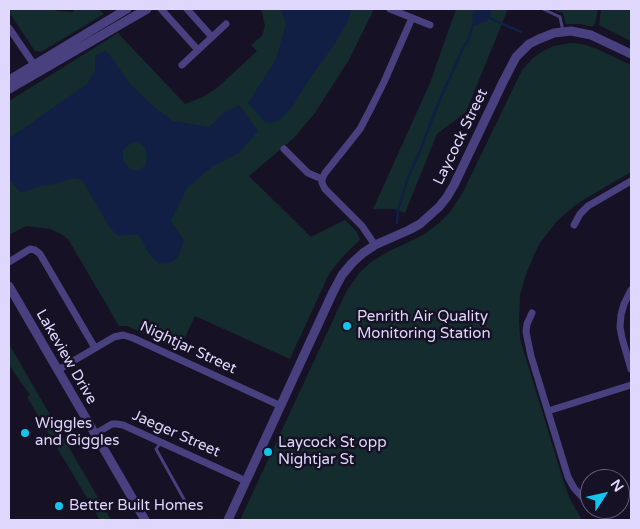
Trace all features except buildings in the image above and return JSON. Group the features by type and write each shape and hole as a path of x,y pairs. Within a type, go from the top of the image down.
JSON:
{"street":[{"path":"9,89 36,68 127,9"},
{"path":"9,80 36,68 147,9"},
{"path":"161,9 198,50"},
{"path":"187,9 212,37"},
{"path":"390,9 430,25"},
{"path":"375,245 362,226 325,189 322,179 360,128 412,18"},
{"path":"182,65 226,24"},
{"path":"9,28 36,68"},
{"name":"Laycock Street","path":"228,520 342,275 363,253 375,245 409,230 425,220 447,197 516,57 538,38 554,33 571,31 591,35 631,54"},
{"path":"284,149 308,173 322,179"},
{"path":"574,225 580,214 588,206 631,181"},
{"path":"9,262 28,250 33,249 40,254 96,348"},
{"name":"Lakeview Drive","path":"9,286 145,520"},
{"path":"631,290 622,309 620,326 631,366"},
{"path":"532,313 526,327 528,343 568,477 580,495"},
{"name":"Nightjar Street","path":"58,370 114,337 123,335 281,406"},
{"path":"548,411 631,385"},
{"name":"Jaeger Street","path":"95,434 108,426 123,425 246,481"}],"lane":[{"path":"542,9 560,17 563,32"},
{"path":"161,442 156,449 185,501 190,504"}],"green space":[{"path":"9,9 54,9 57,11 73,12 74,9 99,9 104,14 41,52 35,51 9,12"},
{"path":"259,9 374,9 350,58 315,113 294,138 249,176 311,237 345,220 356,231 360,239 329,274 290,359 195,316 179,350 127,326 119,326 68,239 50,229 26,226 9,235 9,101 118,33 185,104 203,97 218,87 257,51 251,45 262,36 265,26 262,12"},
{"path":"456,9 508,9 465,113 437,134 405,213 394,209 373,209 430,83"},
{"path":"551,9 598,9 595,24 592,27 581,24 566,24 563,13"},
{"path":"601,9 631,9 631,41 599,25"},
{"path":"570,43 582,44 631,65 631,172 585,199 557,221 540,243 534,255 520,295 520,339 564,483 570,499 582,520 240,520 346,292 359,273 371,262 426,233 450,212 463,192 522,70 533,58 554,46"},
{"path":"9,344 111,520 100,520 27,397 30,395 9,365"}],"water":[{"path":"280,9 351,9 348,21 334,45 293,106 280,120 272,123 265,122 248,103 276,59 286,24"},
{"path":"481,9 490,9 491,15 487,21 473,25 472,15"},
{"path":"106,50 131,85 154,107 173,121 209,127 223,113 239,105 258,131 239,153 213,166 187,188 171,221 184,240 180,253 176,259 169,263 159,264 149,254 138,234 118,236 110,228 82,180 74,178 40,186 21,193 9,182 9,138 87,84 95,70 95,56","holes":["137,142 145,148 147,159 145,166 137,171 130,169 123,160 125,148"]}],"waterway":[{"path":"489,18 521,32"},
{"path":"397,223 398,210 409,175 438,104 468,41 473,25"}],"place":[{"name":"Penrith Air Quality Monitoring Station","path":"347,326"},
{"name":"Wiggles and Giggles","path":"25,433"},
{"name":"Laycock St opp Nightjar St","path":"268,452"},
{"name":"Better Built Homes","path":"59,506"}]}
